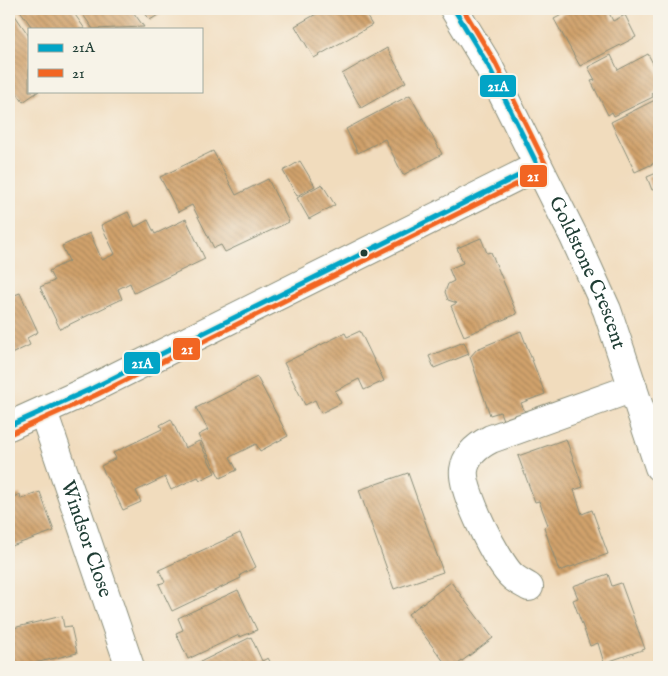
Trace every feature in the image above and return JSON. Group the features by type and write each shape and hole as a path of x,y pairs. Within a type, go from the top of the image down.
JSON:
{"street":[{"name":"Goldstone Crescent","path":"454,9 488,65 574,237 607,310 659,467"},
{"path":"9,426 43,411 538,166"},
{"path":"529,587 512,576 489,540 470,498 464,477 466,464 479,445 491,439 633,388"},
{"name":"Windsor Close","path":"43,411 130,667"}],"building":[{"path":"19,9 71,9 84,28 32,28"},
{"path":"79,9 131,9 144,27 118,28 92,28"},
{"path":"142,9 168,9 150,20"},
{"path":"325,9 362,9 372,25 314,58 295,26"},
{"path":"573,9 607,9 613,21 625,15 636,37 580,66 554,19"},
{"path":"12,11 28,35 28,92 38,92 23,102 9,81 9,13"},
{"path":"387,48 406,82 361,108 342,74"},
{"path":"648,54 659,75 659,89 651,93 653,97 614,116 612,112 608,115 591,81 595,80 588,67 611,55 618,70"},
{"path":"410,95 442,154 403,175 385,139 358,153 346,129"},
{"path":"659,98 659,161 635,172 611,122"},
{"path":"213,151 236,195 268,179 289,222 225,252 221,245 214,248 192,205 178,212 160,177"},
{"path":"300,161 315,186 297,196 283,171"},
{"path":"659,172 659,188 652,190 647,177"},
{"path":"322,184 335,205 309,219 297,198"},
{"path":"128,212 135,227 148,220 155,234 186,219 205,259 134,293 130,283 118,289 122,299 60,329 40,287 54,281 49,271 69,261 62,246 90,233 102,260 115,254 101,225"},
{"path":"481,238 487,253 491,252 517,314 464,336 451,306 457,303 448,300 445,292 448,284 454,281 449,269 463,263 457,248"},
{"path":"20,293 38,332 27,338 30,345 9,355 9,297"},
{"path":"360,331 384,381 364,390 359,379 335,391 341,403 321,413 315,400 305,405 284,363 345,333 347,337"},
{"path":"521,331 545,394 521,403 525,412 503,420 500,412 490,415 470,357 477,349"},
{"path":"464,342 469,354 434,368 429,356"},
{"path":"257,377 288,436 260,451 256,444 230,457 237,470 220,478 198,435 208,430 196,408"},
{"path":"171,419 185,448 199,441 215,473 200,480 198,477 171,490 165,477 136,491 141,502 123,510 101,466 116,458 113,453 162,429 160,425"},
{"path":"566,439 583,487 574,490 582,514 592,510 608,554 559,571 544,527 548,525 539,501 535,502 518,456"},
{"path":"408,473 443,572 394,589 359,490"},
{"path":"40,492 54,531 9,547 9,499 20,494 21,499"},
{"path":"240,533 256,567 240,575 241,578 172,611 159,584 165,582 159,570"},
{"path":"608,574 612,586 621,583 645,649 604,663 598,643 590,646 573,600 578,598 573,586"},
{"path":"451,582 493,638 454,667 448,667 408,614"},
{"path":"238,590 257,630 240,637 239,635 188,659 176,633 183,630 178,618"},
{"path":"62,616 64,627 71,626 77,653 18,667 9,667 9,629"},
{"path":"251,637 262,661 268,658 273,667 190,667"}],"transit line":[{"name":"21A","path":"454,9 488,65 538,166"},
{"name":"21","path":"12,433 96,395 543,171 545,163 495,62 463,9"},
{"name":"21A","path":"9,426 93,388 538,166"}]}
